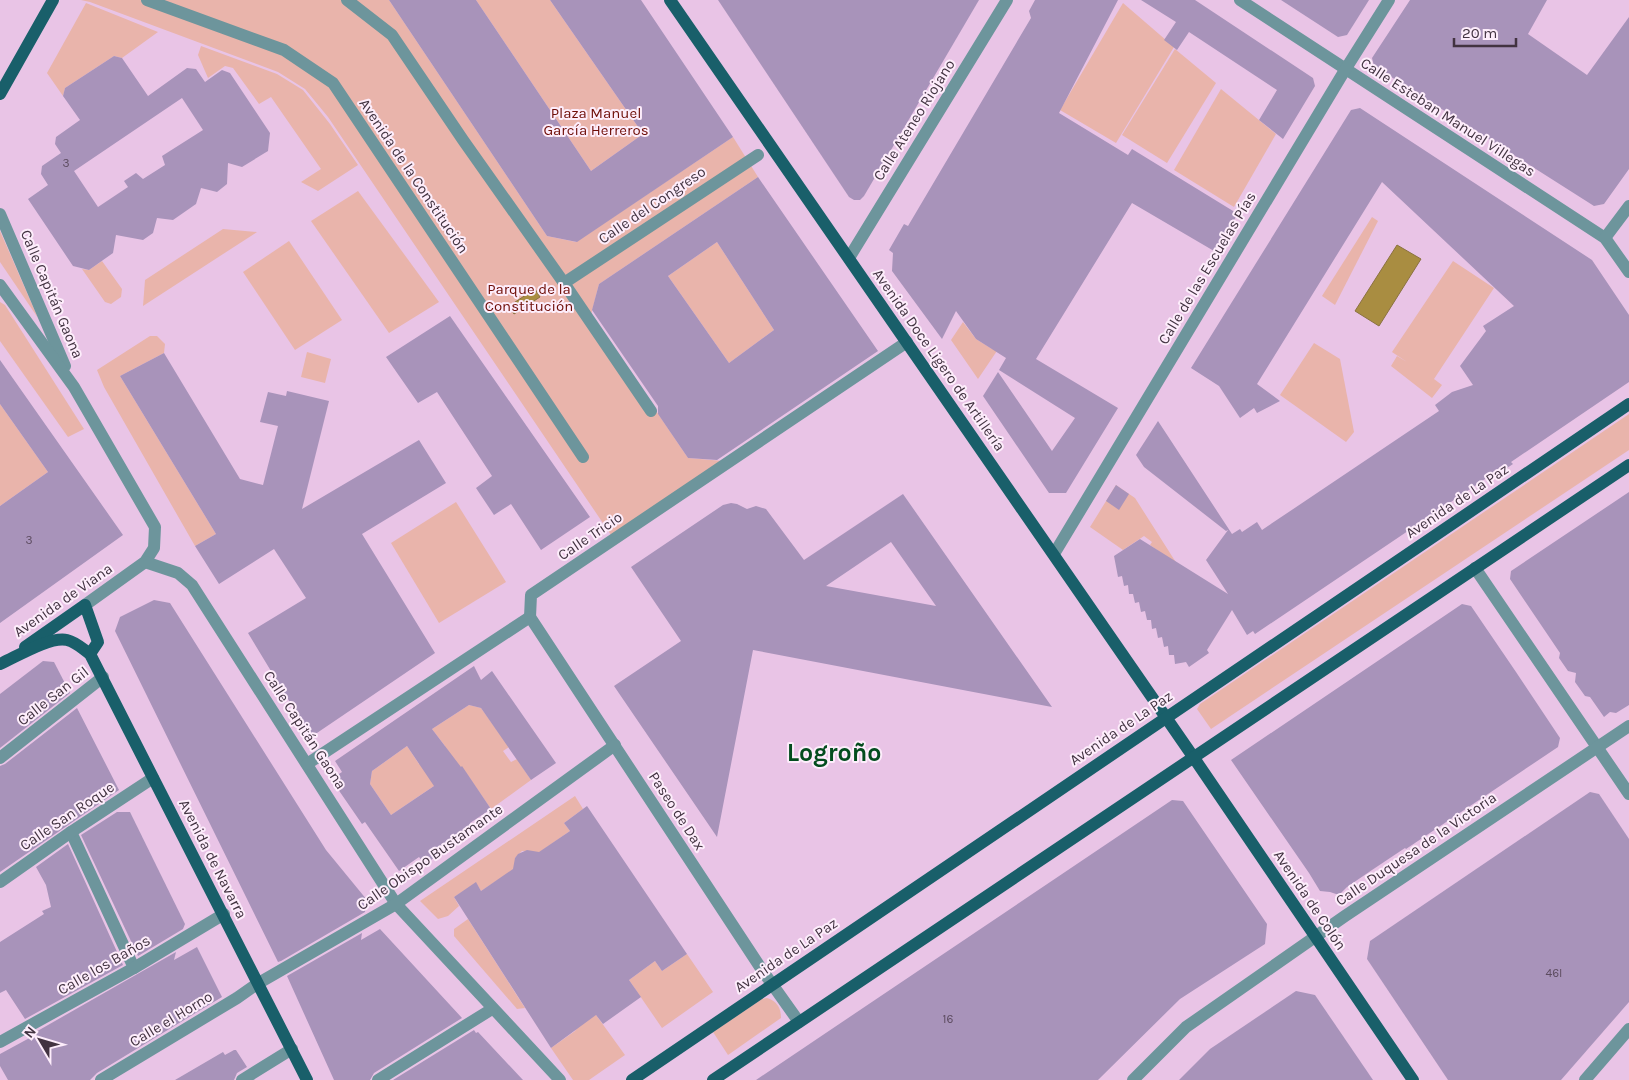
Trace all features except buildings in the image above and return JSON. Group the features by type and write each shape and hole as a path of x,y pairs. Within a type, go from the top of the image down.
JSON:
{"main road":[{"path":"0,94 53,0"},
{"name":"Avenida Doce Ligero de Artillería","path":"670,0 1181,738"},
{"name":"Avenida de La Paz","path":"632,1080 1629,404"},
{"path":"713,1080 1629,465"},
{"path":"85,605 98,642 90,654"},
{"name":"Avenida de Viana","path":"0,664 85,605"},
{"name":"Avenida de Navarra","path":"0,664 53,640 66,639 78,644 90,654 307,1080"},
{"name":"Avenida de Colón","path":"1181,738 1413,1080"}],"street":[{"name":"Avenida de la Constitución","path":"147,0 284,50 333,83 583,457"},
{"path":"347,0 392,35 652,411"},
{"name":"Calle Ateneo Riojano","path":"849,258 1008,0"},
{"name":"Calle Esteban Manuel Villegas","path":"1240,0 1605,238 1629,272"},
{"name":"Calle de las Escuelas Pías","path":"1054,554 1389,0"},
{"name":"Calle del Congreso","path":"564,283 758,154"},
{"path":"1605,238 1629,206"},
{"name":"Calle Capitán Gaona","path":"0,214 74,387"},
{"name":"Calle Capitán Gaona","path":"0,285 74,387 155,528 154,548 145,562 178,573 192,585 396,904 560,1080"},
{"name":"Calle Tricio","path":"530,617 531,594 907,342"},
{"name":"Avenida de Viana","path":"85,605 145,562"},
{"path":"1476,568 1629,794"},
{"path":"307,764 530,617"},
{"name":"Paseo de Dax","path":"530,617 799,1022"},
{"name":"Calle San Gil","path":"0,758 102,677"},
{"name":"Calle Duquesa de la Victoria","path":"1133,1080 1186,1027 1315,937 1629,726"},
{"name":"Calle Obispo Bustamante","path":"257,984 396,904 615,745"},
{"name":"Calle San Roque","path":"0,882 153,778"},
{"path":"71,832 134,968"},
{"name":"Calle los Baños","path":"0,1042 134,968 224,914"},
{"name":"Calle el Horno","path":"101,1080 238,998 257,984"},
{"path":"378,1080 492,1008"},
{"path":"1585,1080 1629,1029"},
{"path":"242,1080 292,1049"}],"green space":[{"name":"Parque de la Constitución","path":"81,0 389,0 547,236 576,242 733,137 758,177 599,284 591,315 688,458 724,461 611,535 328,117 305,89 278,72"},
{"name":"Plaza Manuel García Herreros","path":"476,0 550,0 643,134 591,171"},
{"path":"86,3 158,32 122,58 114,56 65,88 63,96 47,73"},
{"path":"1123,3 1174,47 1116,143 1060,110"},
{"path":"201,46 277,74 303,90 330,124 358,165 318,191 301,182 321,169 271,97 259,104 233,68 225,66 208,78 198,55"},
{"path":"1175,49 1216,83 1167,163 1122,135"},
{"path":"1221,89 1276,134 1234,207 1174,170"},
{"path":"358,191 439,302 389,333 311,221"},
{"path":"1372,217 1378,221 1335,305 1322,296"},
{"path":"223,229 257,232 143,306 145,280"},
{"path":"0,231 38,318 0,262"},
{"path":"289,241 342,320 295,350 243,272"},
{"path":"717,242 774,330 729,363 668,276"},
{"path":"102,261 122,289 121,297 111,304 105,302 82,269 89,270"},
{"path":"1453,261 1494,288 1434,379 1442,385 1432,398 1391,366 1397,356 1407,362 1392,352"},
{"path":"0,302 5,305 84,429 68,437 0,341"},
{"path":"963,322 976,339 992,349 1005,339 978,379 951,340"},
{"path":"150,336 157,336 165,344 164,353 120,376 216,534 195,546 104,387 97,370"},
{"path":"1314,343 1340,359 1354,432 1346,442 1280,395"},
{"path":"307,352 331,359 325,383 301,377"},
{"path":"0,404 48,472 0,506"},
{"path":"1629,414 1629,450 1211,729 1197,709 1200,704"},
{"path":"1116,485 1135,498 1177,564 1150,545 1152,542 1144,536 1123,550 1090,527"},
{"path":"456,502 506,582 439,623 391,543"},
{"path":"469,705 481,708 509,747 503,751 511,762 517,759 531,780 491,809 462,767 391,815 370,784 372,771 407,746 419,764 445,746 432,729"},
{"path":"575,796 583,809 564,823 570,831 537,854 532,851 522,851 515,858 516,868 481,891 476,883 454,897 459,906 448,916 438,919 420,901"},
{"path":"468,919 525,1008 517,1009 454,936 454,929"},
{"path":"687,954 713,992 662,1028 629,980 655,961 662,971"},
{"path":"767,998 778,1005 781,1018 728,1055 713,1032 762,999"},
{"path":"591,1008 625,1055 589,1080 573,1080 551,1048 575,1031"}],"shaded area":[{"path":"1397,245 1421,259 1379,326 1355,311"},
{"path":"535,289 540,297 514,314 509,306"}],"district":[{"name":"Logroño","path":"834,752"}]}
